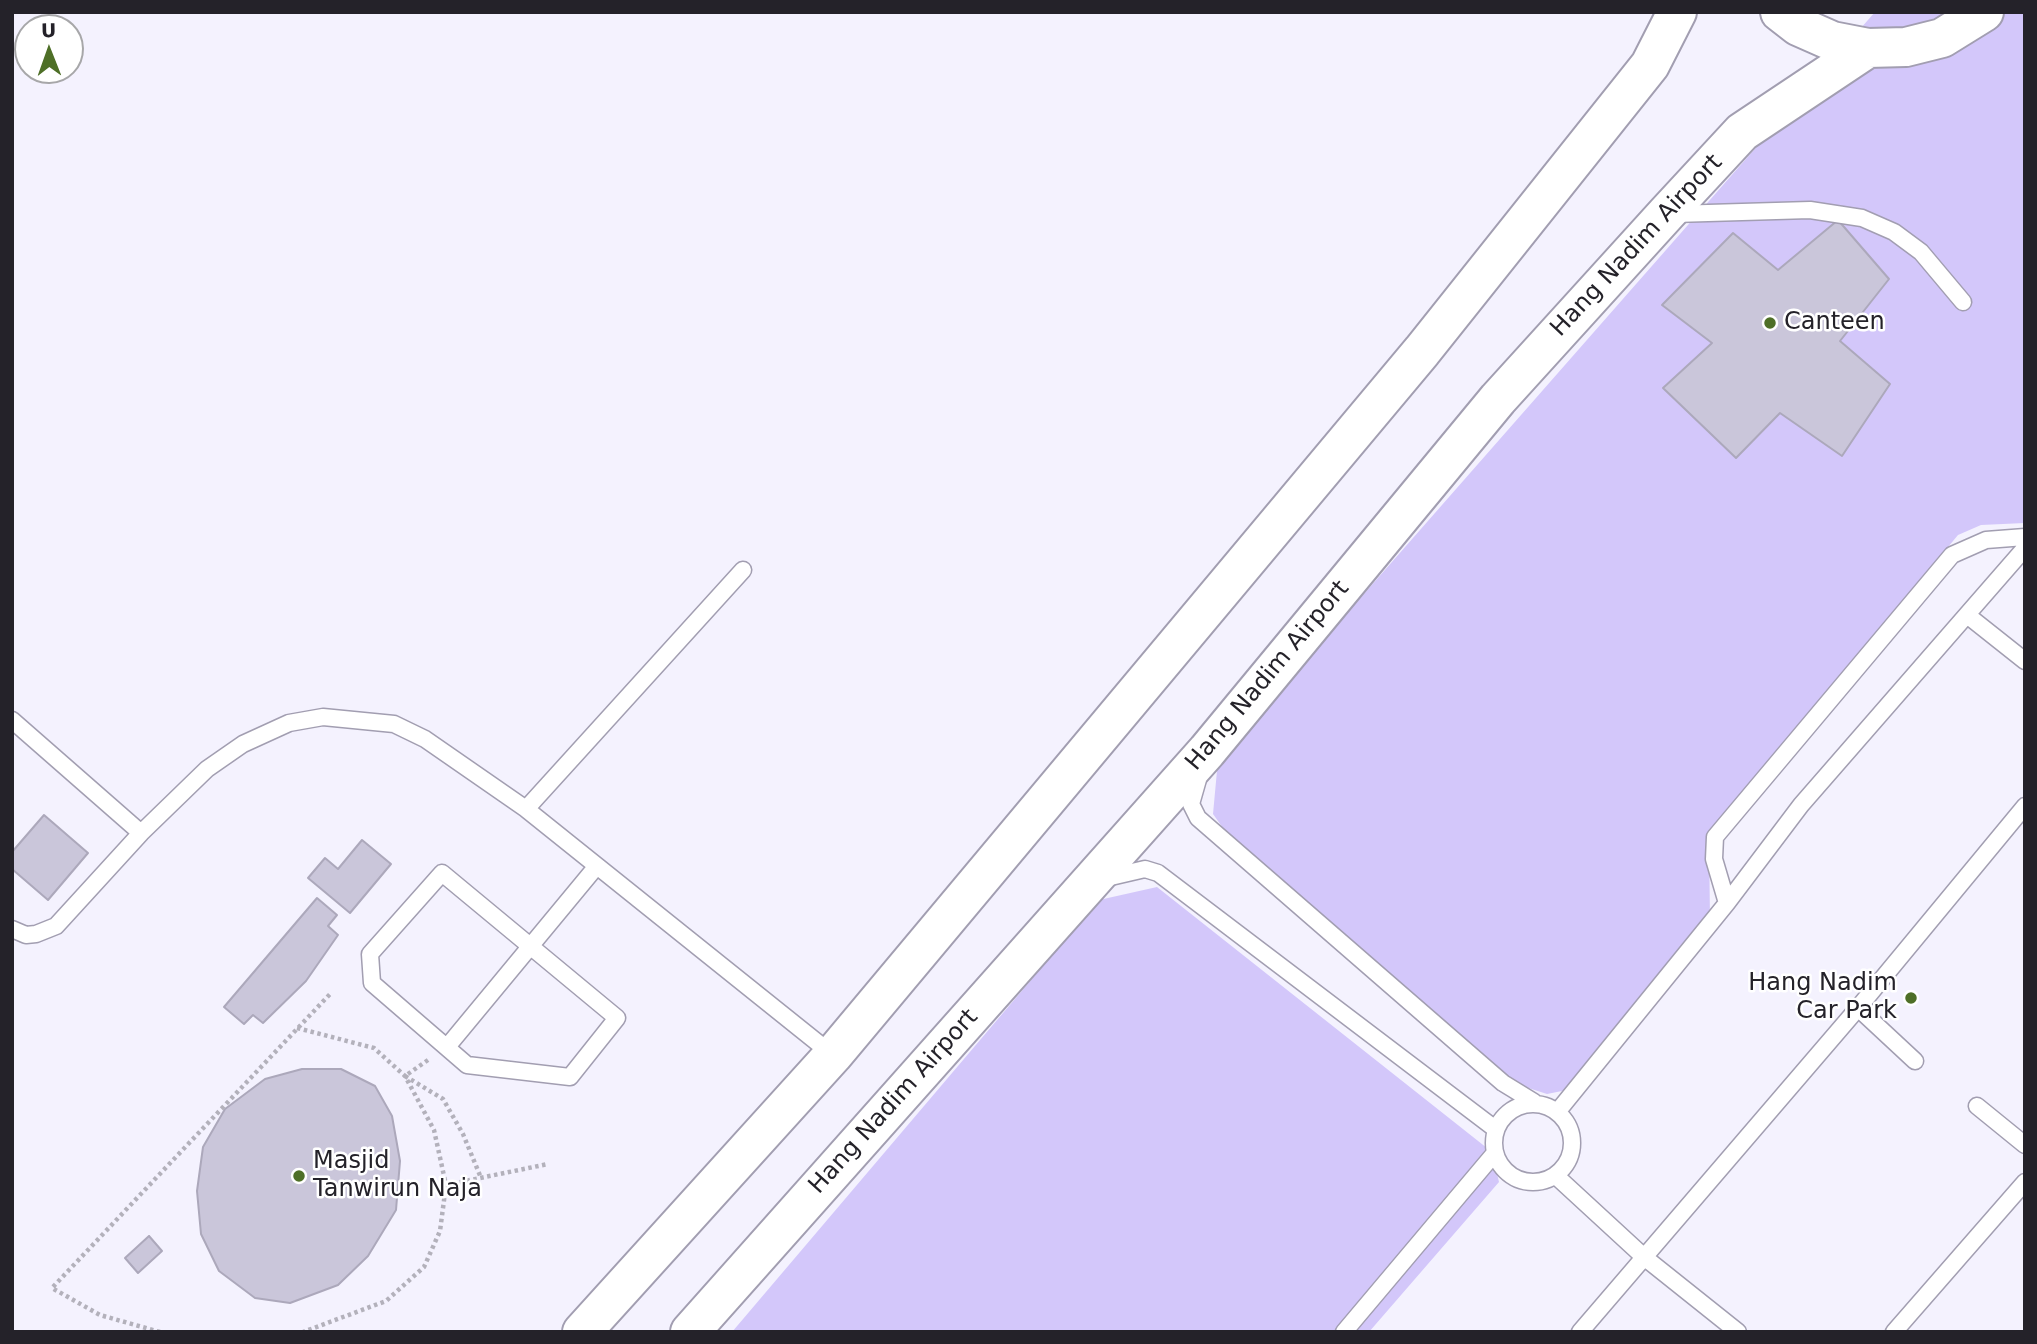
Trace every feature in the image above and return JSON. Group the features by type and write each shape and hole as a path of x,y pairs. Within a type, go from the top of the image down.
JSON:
{"street":[{"path":"582,1332 833,1055 1422,351 1650,65 1677,12"},
{"path":"1780,12 1798,26 1832,41 1868,48 1906,47 1942,38 1984,12"},
{"name":"Hang Nadim Airport","path":"690,1332 1207,751 1498,399 1666,214 1742,132 1868,48"}],"lane":[{"path":"1666,214 1810,210 1862,218 1894,232 1921,252 1963,302"},
{"path":"1727,903 1714,859 1715,837 1952,555 1986,540 2025,537"},
{"path":"1558,1111 1727,903 1801,805 2025,548"},
{"path":"526,809 743,570"},
{"path":"1967,615 2025,661"},
{"path":"12,929 26,935 56,926 141,833 207,769 243,744 289,723 323,716 394,724 425,739 526,809 833,1055"},
{"path":"12,720 141,833"},
{"path":"1207,751 1191,804 1193,813 1503,1083 1534,1102 1558,1111 1572,1132 1571,1156 1556,1176 1531,1183 1507,1174 1494,1154 1494,1128 1510,1109 1534,1102"},
{"path":"1580,1332 1858,1007 2025,806"},
{"path":"447,1047 596,867"},
{"path":"1088,883 1145,869 1158,873 1494,1128"},
{"path":"442,873 617,1018 570,1077 467,1065 447,1047 372,983 370,954 442,873"},
{"path":"1858,1007 1915,1061"},
{"path":"1977,1106 2025,1145"},
{"path":"1344,1332 1494,1154"},
{"path":"1556,1176 1644,1257 1738,1332"},
{"path":"1894,1332 2025,1182"}],"path":[{"path":"160,1332 100,1315 52,1288 331,993"},
{"path":"297,1028 373,1048 405,1076 443,1099 463,1134 481,1178"},
{"path":"303,1332 319,1330 386,1301 424,1267 440,1231 446,1185 434,1130 405,1076"},
{"path":"446,1185 548,1164"}],"shaded area":[{"path":"1875,12 2025,12 2025,523 1981,525 1958,535 1709,835 1710,921 1567,1090 1547,1094 1513,1083 1225,831 1213,814 1218,760"},
{"path":"1157,887 1492,1152 1499,1182 1369,1332 732,1332 1099,900"}],"building":[{"name":"Canteen","path":"1838,220 1889,279 1840,341 1890,384 1842,456 1780,413 1736,458 1663,388 1712,343 1662,305 1733,233 1778,270"},
{"path":"44,815 88,853 48,900 12,869 12,852"},
{"path":"362,840 391,864 350,913 308,878 325,858 338,869"},
{"path":"317,898 337,915 328,926 338,935 306,981 263,1023 253,1015 244,1024 224,1007"},
{"name":"Masjid Tanwirun Naja","path":"302,1069 341,1069 375,1086 392,1116 400,1161 396,1210 368,1256 338,1285 290,1303 255,1298 219,1271 201,1234 197,1191 203,1147 225,1109 265,1079"},
{"path":"149,1236 162,1251 138,1273 125,1258"}],"place":[{"name":"Canteen","path":"1770,323"},
{"name":"Hang Nadim Car Park","path":"1911,998"},
{"name":"Masjid Tanwirun Naja","path":"299,1176"}]}
